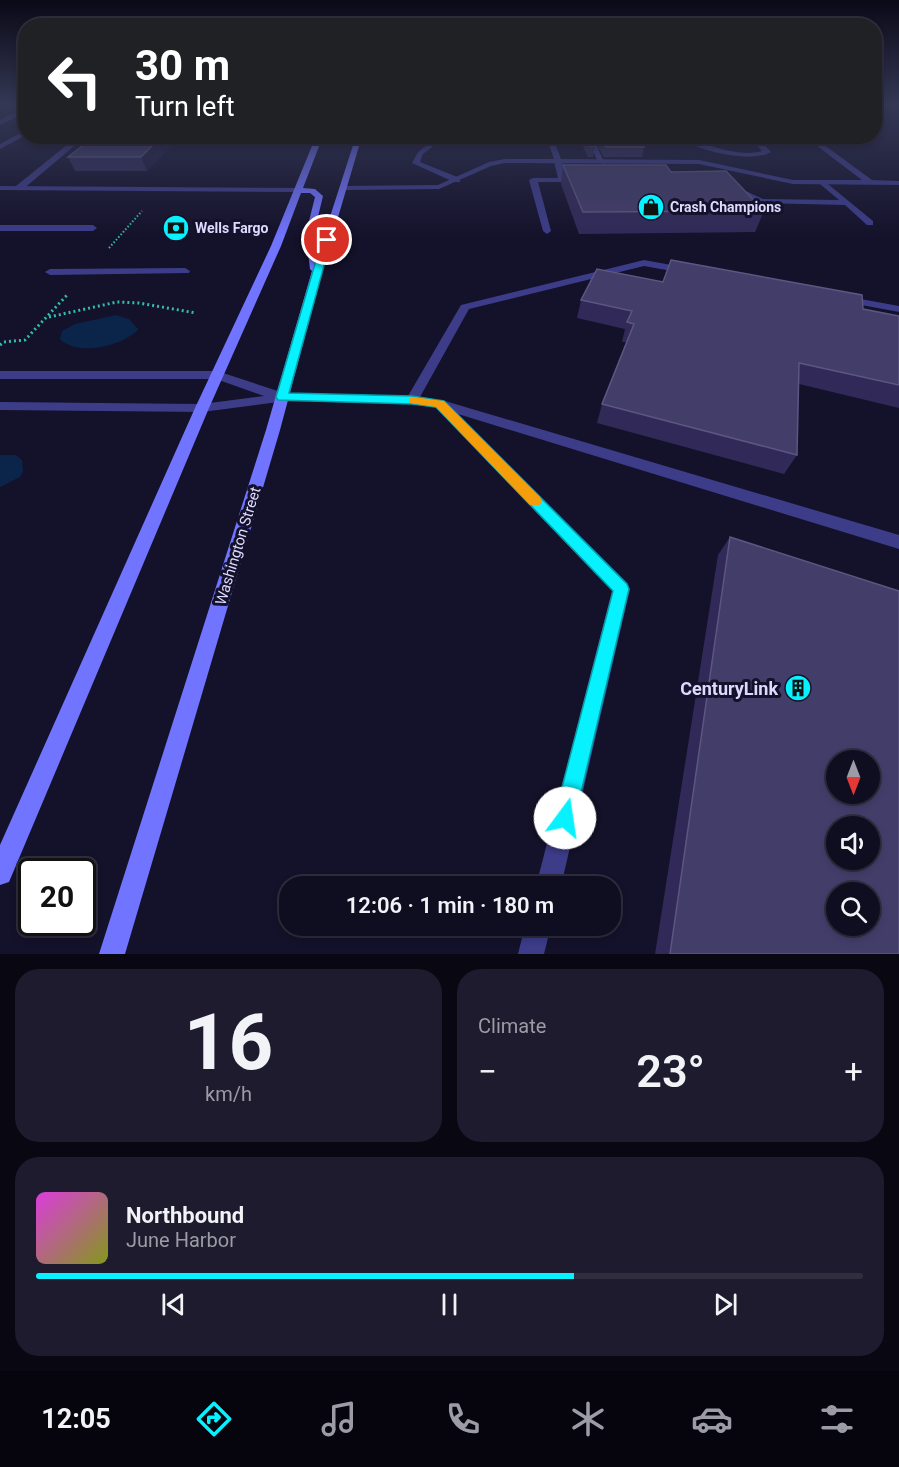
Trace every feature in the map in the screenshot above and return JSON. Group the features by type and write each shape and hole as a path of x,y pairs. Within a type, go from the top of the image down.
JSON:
{"main road":[{"path":"0,873 202,408 253,299 315,150"},
{"name":"Washington Street","path":"112,954 355,150"},
{"path":"299,190 312,191 319,196 310,233 316,275"}],"street":[{"path":"20,188 67,150"},
{"path":"425,150 420,153 416,163 457,180"},
{"path":"554,150 562,180"},
{"path":"596,150 602,162"},
{"path":"705,150 710,153 740,157 760,155 767,152 765,150"},
{"path":"825,150 869,183"},
{"path":"343,188 428,189 444,186 494,162 558,161 708,162 793,182 899,183"},
{"path":"547,231 533,180 586,180"},
{"path":"823,183 870,223"},
{"path":"724,185 762,201 846,203"},
{"path":"0,188 299,190"},
{"path":"0,228 93,228"},
{"path":"412,400 465,307 644,263 702,273"},
{"path":"50,272 185,270"},
{"path":"829,296 899,309"},
{"path":"0,375 217,375 282,397"},
{"path":"0,406 202,408 282,397 412,400 440,404 899,542"},
{"path":"440,404 621,589 550,876"},
{"path":"531,954 536,936"}],"path":[{"path":"48,317 117,302 139,303 196,313"}],"water":[{"path":"116,315 129,319 138,329 137,331 120,341 99,347 77,347 60,339 62,331 75,324"},
{"path":"0,455 16,455 22,460 23,471 20,477 0,487"}],"building":[{"path":"78,150 148,150 141,157 68,157"},
{"path":"563,165 666,165 671,172 726,171 764,211 583,212"},
{"path":"671,260 862,295 863,309 899,316 899,385 799,363 797,455 602,404 634,324 627,322 632,311 581,300 597,269 663,282"},
{"name":"CenturyLink","path":"730,537 899,591 899,954 670,954"}],"slow traffic":[{"path":"413,400 440,404 535,501"}],"place":[{"name":"Crash Champions","path":"651,207"},
{"name":"Wells Fargo","path":"176,228"},
{"name":"CenturyLink","path":"798,688"}],"route":[{"path":"327,240 282,397 412,400 440,404 621,589 565,818"}]}
